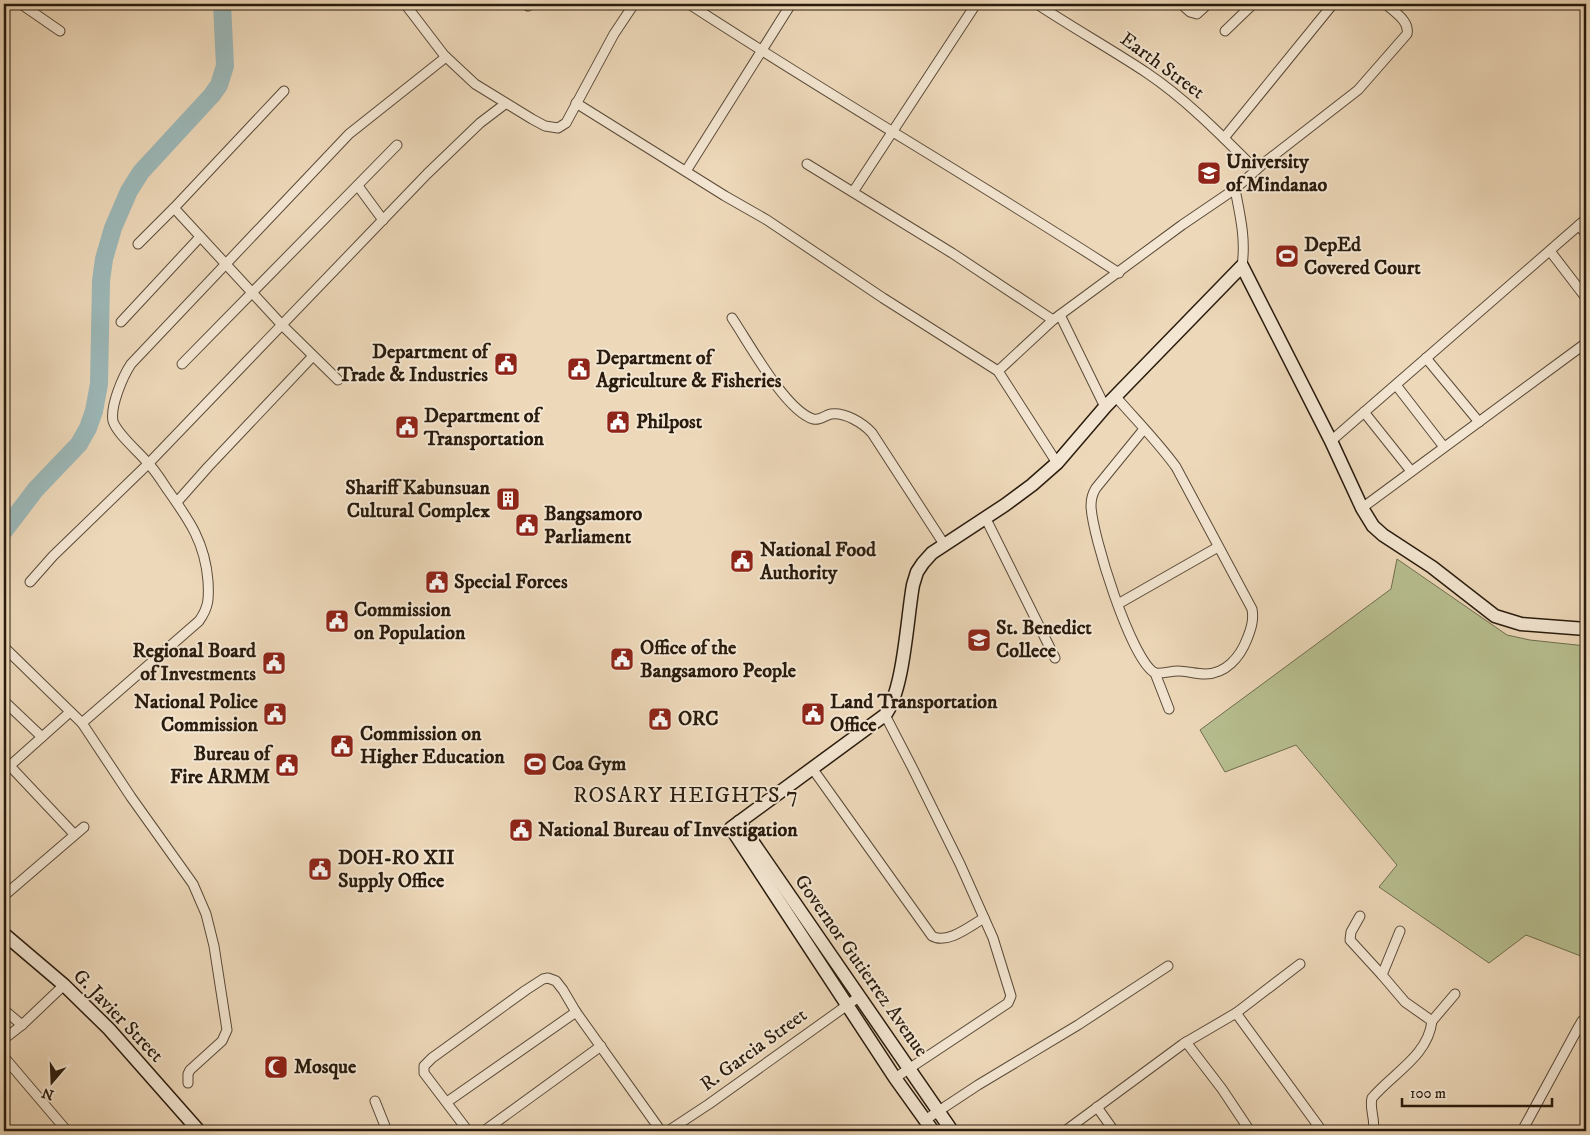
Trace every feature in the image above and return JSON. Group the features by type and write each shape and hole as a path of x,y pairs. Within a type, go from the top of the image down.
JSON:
{"street":[{"path":"21,4 60,31"},
{"path":"405,4 446,57 474,84 545,126 558,128 566,123 614,34 634,4"},
{"path":"688,4 1045,225 1119,273"},
{"path":"686,171 791,4"},
{"path":"853,192 976,4"},
{"name":"Earth Street","path":"1037,4 1148,74 1177,96 1256,170"},
{"path":"1182,4 1195,14 1200,13 1208,4"},
{"path":"1225,31 1253,4"},
{"path":"1224,138 1333,4"},
{"path":"998,371 1056,318 1182,225 1235,189 1256,170 1358,90 1405,38 1408,30 1406,25 1386,4"},
{"path":"82,724 199,620 206,611 208,603 207,564 203,549 193,528 149,463 116,427 113,419 112,412 125,373 349,134 446,57"},
{"path":"138,244 284,92"},
{"path":"576,103 767,220 875,293 998,371 1057,463"},
{"path":"30,582 53,556 149,463 461,141 480,123 505,104"},
{"path":"182,364 397,145"},
{"path":"807,164 1056,318 1106,407"},
{"path":"358,186 383,220"},
{"path":"1235,189 1243,236 1244,252 1242,266 1362,508 1373,526 1383,535 1432,567 1495,616 1521,624 1586,630"},
{"path":"174,208 282,325 338,380"},
{"path":"1330,441 1583,222 1586,234"},
{"path":"121,322 200,237"},
{"path":"1550,251 1586,298"},
{"path":"735,825 885,715 896,689 911,596 917,572 923,562 944,544 1032,485 1057,463 1106,407 1242,266"},
{"path":"732,318 785,396 797,408 813,419 819,419 830,414 842,415 859,423 872,433 944,544"},
{"path":"1362,508 1586,343"},
{"path":"176,502 313,356"},
{"path":"1426,358 1479,422"},
{"path":"1396,385 1444,447"},
{"path":"1116,397 1160,445 1176,467 1252,609 1252,625 1242,651 1231,665 1218,672 1206,674 1179,671 1155,673"},
{"path":"1364,412 1411,471"},
{"path":"1144,429 1096,488 1092,496 1093,522 1124,623 1144,662 1155,673 1169,709"},
{"path":"985,518 1055,658"},
{"path":"1118,604 1218,547"},
{"path":"5,648 82,724 193,884 206,914 214,946 227,1030 222,1042 190,1070 188,1083"},
{"path":"4,701 42,737"},
{"path":"70,712 7,768 74,834"},
{"path":"885,715 960,864 993,938 1010,990 1010,1000 1008,1003 895,1078"},
{"path":"812,768 932,936 946,939 984,918"},
{"name":"Governor Gutierrez Avenue","path":"735,825 860,996 952,1131"},
{"name":"Governor Gutierrez Avenue","path":"735,825 847,1005 895,1078 933,1131"},
{"path":"6,894 84,827"},
{"path":"1360,916 1351,932 1350,940 1405,1002 1432,1021"},
{"path":"1382,974 1400,931"},
{"name":"G. Javier Street","path":"4,934 64,985 109,1029 199,1131"},
{"path":"1065,1131 1186,1042 1236,1013 1300,964"},
{"path":"925,1120 978,1085 1078,1025 1168,966"},
{"path":"468,1131 424,1073 424,1066 526,990 543,979 548,978 552,979 563,990 576,1012 661,1131"},
{"path":"4,1040 64,985"},
{"path":"1373,1131 1372,1098 1417,1055 1426,1042 1432,1021 1455,994"},
{"name":"R. Garcia Street","path":"668,1131 860,996"},
{"path":"4,1010 22,1025"},
{"path":"447,1102 576,1012"},
{"path":"1236,1013 1322,1131"},
{"path":"1522,1131 1582,1021 1586,1020"},
{"path":"1186,1042 1250,1131"},
{"path":"484,1131 601,1046"},
{"path":"4,1057 67,1131"},
{"path":"375,1101 387,1131"},
{"path":"1097,1107 1114,1131"}],"green space":[{"path":"1397,559 1507,635 1530,640 1586,646 1586,958 1526,935 1489,963 1379,887 1397,865 1296,745 1225,772 1200,730 1391,589"}],"waterway":[{"path":"4,531 36,489 79,444 88,428 94,411 99,384 101,281 104,259 113,228 129,191 141,172 219,85 225,66 222,4"}],"place":[{"name":"University of Mindanao","path":"1209,173"},
{"name":"DepEd Covered Court","path":"1287,256"},
{"name":"Department of Trade & Industries","path":"506,364"},
{"name":"Department of Agriculture & Fisheries","path":"579,369"},
{"name":"Philpost","path":"618,422"},
{"name":"Department of Transportation","path":"407,427"},
{"name":"Shariff Kabunsuan Cultural Complex","path":"508,499"},
{"name":"Bangsamoro Parliament","path":"527,525"},
{"name":"National Food Authority","path":"742,561"},
{"name":"Special Forces","path":"437,582"},
{"name":"Commission on Population","path":"337,621"},
{"name":"St. Benedict Collece","path":"979,640"},
{"name":"Office of the Bangsamoro People","path":"622,659"},
{"name":"Regional Board of Investments","path":"274,663"},
{"name":"National Police Commission","path":"275,714"},
{"name":"Land Transportation Office","path":"813,714"},
{"name":"ORC","path":"660,719"},
{"name":"Commission on Higher Education","path":"342,746"},
{"name":"Coa Gym","path":"535,764"},
{"name":"Bureau of Fire ARMM","path":"287,765"},
{"name":"National Bureau of Investigation","path":"521,830"},
{"name":"DOH-RO XII Supply Office","path":"320,869"},
{"name":"Mosque","path":"276,1067"}],"district":[{"name":"ROSARY HEIGHTS 7","path":"686,795"}]}
